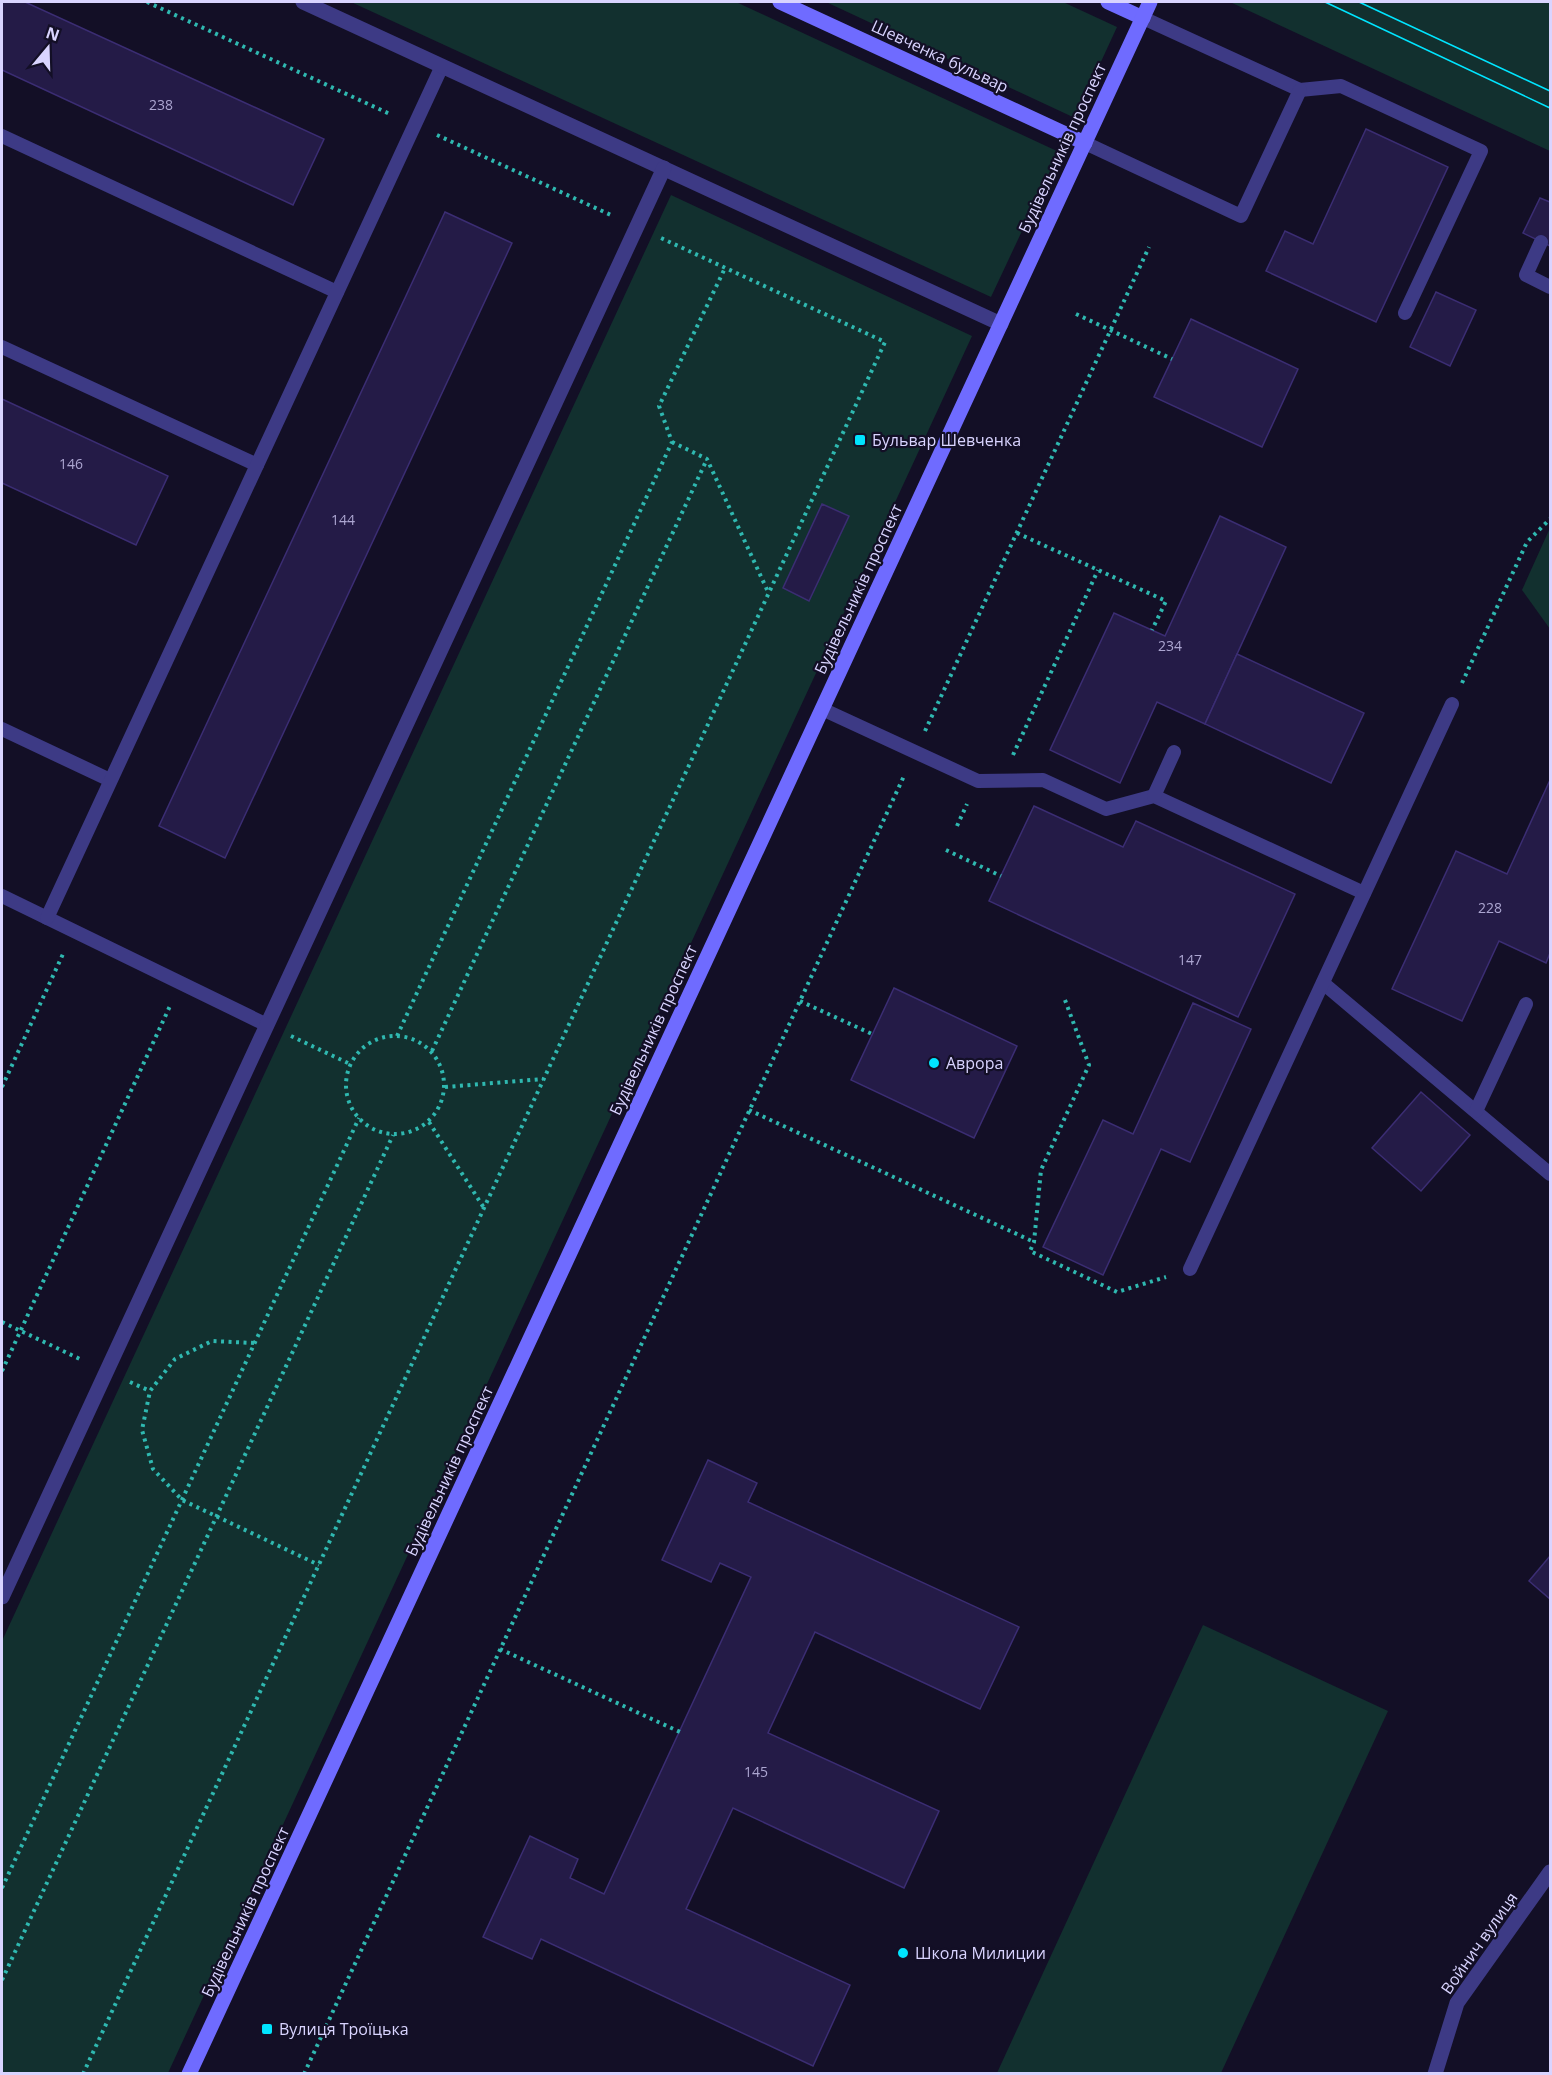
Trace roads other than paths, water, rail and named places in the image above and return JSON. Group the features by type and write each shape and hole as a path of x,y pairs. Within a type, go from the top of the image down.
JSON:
{"main road":[{"name":"Шевченка бульвар","path":"780,2 1085,143"},
{"path":"1108,2 1143,18"},
{"name":"Будівельників проспект","path":"189,2073 1150,2"}],"street":[{"path":"303,2 1001,324"},
{"path":"2,1597 664,168"},
{"name":"Войнич вулиця","path":"1435,2073 1457,2003 1551,1872"}],"lane":[{"path":"1143,18 1300,90 1341,86 1481,150 1405,313"},
{"path":"46,918 442,66"},
{"path":"1085,143 1242,216 1300,90"},
{"path":"2,136 337,292"},
{"path":"1541,242 1526,275 1551,287"},
{"path":"2,347 257,465"},
{"path":"1190,1269 1452,704"},
{"path":"822,709 978,781 1043,780 1106,809 1154,796 1364,893"},
{"path":"2,729 110,780"},
{"path":"1154,796 1174,752"},
{"path":"2,896 267,1025"},
{"path":"1323,983 1551,1174"},
{"path":"1476,1111 1526,1004"}],"tram line":[{"path":"1325,2 1550,108"},
{"path":"1359,2 1550,91"}],"place":[{"name":"Бульвар Шевченка","path":"860,440"},
{"name":"Аврора","path":"934,1063"},
{"name":"Школа Милиции","path":"903,1953"},
{"name":"Вулиця Троїцька","path":"267,2029"}]}
